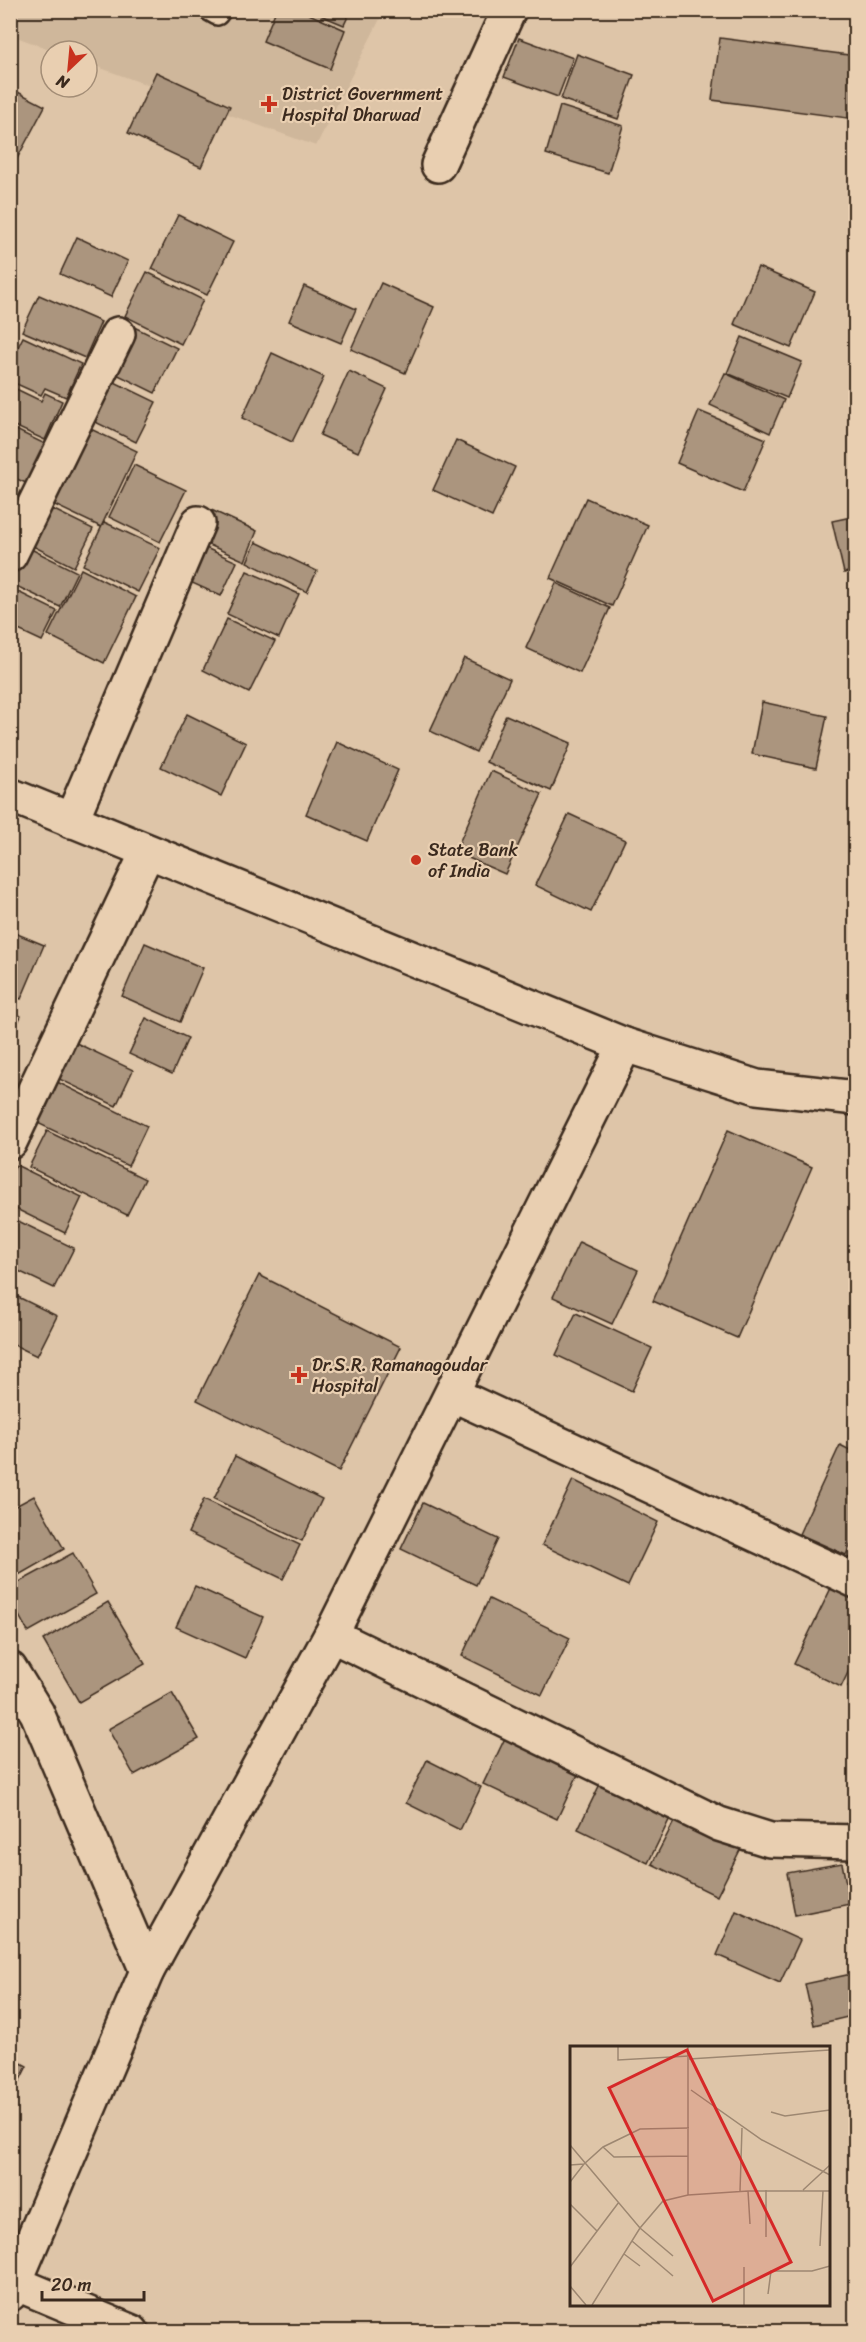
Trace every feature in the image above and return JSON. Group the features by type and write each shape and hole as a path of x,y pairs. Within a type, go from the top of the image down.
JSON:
{"street":[{"path":"438,165 509,10"},
{"path":"10,555 118,334"},
{"path":"71,821 198,523"},
{"path":"10,795 147,853 625,1045 757,1087 855,1098"},
{"path":"10,1142 147,853"},
{"path":"132,2331 13,2289 20,2246 147,1971 331,1635 625,1045"},
{"path":"452,1394 855,1581"},
{"path":"331,1635 719,1824 770,1840 855,1842"},
{"path":"10,1669 37,1713 147,1971"}],"lane":[{"path":"210,10 217,14 220,10"}],"shaded area":[{"name":"District Government Hospital Dharwad","path":"10,11 384,11 316,146 99,67 99,39 39,39 39,45 11,35"}],"building":[{"path":"276,10 300,10 345,30 330,69 263,41"},
{"path":"308,10 351,10 344,25"},
{"path":"519,38 573,58 558,97 504,77"},
{"path":"720,38 856,56 855,119 712,100"},
{"path":"577,54 634,75 618,119 561,99"},
{"path":"156,72 230,106 201,167 128,133"},
{"path":"10,88 45,106 10,172"},
{"path":"560,106 623,126 608,173 546,154"},
{"path":"178,215 233,242 207,295 152,269"},
{"path":"77,237 128,261 111,297 60,274"},
{"path":"758,267 815,292 791,348 734,324"},
{"path":"147,272 203,300 181,344 125,316"},
{"path":"381,283 434,307 405,373 351,349"},
{"path":"304,286 356,309 341,343 289,321"},
{"path":"39,295 101,322 85,358 22,331"},
{"path":"124,322 177,348 155,393 102,367"},
{"path":"23,337 81,364 66,397 45,388 41,395 10,381 10,363"},
{"path":"742,337 802,362 787,398 727,373"},
{"path":"272,353 324,377 292,442 242,418"},
{"path":"349,371 387,389 358,452 320,435"},
{"path":"725,373 784,400 770,433 710,405"},
{"path":"98,374 156,402 136,442 79,414"},
{"path":"10,386 41,401 45,393 62,401 45,440 10,424"},
{"path":"699,411 766,439 743,492 677,463"},
{"path":"76,422 137,451 101,527 40,498"},
{"path":"10,427 45,444 26,483 10,476"},
{"path":"456,440 515,467 492,517 433,490"},
{"path":"134,465 186,490 160,542 109,517"},
{"path":"586,498 648,525 612,606 550,578"},
{"path":"42,504 93,529 74,567 23,541"},
{"path":"209,509 257,531 245,561 196,539"},
{"path":"856,516 856,570 844,573 832,521"},
{"path":"104,522 160,548 138,592 83,565"},
{"path":"17,542 77,572 60,607 10,583 10,554"},
{"path":"256,542 317,571 307,592 247,562"},
{"path":"206,548 237,562 221,596 190,582"},
{"path":"81,569 136,597 104,663 48,635"},
{"path":"247,571 299,594 279,638 227,614"},
{"path":"556,583 610,608 580,673 526,648"},
{"path":"10,588 57,611 42,641 10,626"},
{"path":"227,619 275,641 249,693 203,670"},
{"path":"464,658 510,679 476,752 430,731"},
{"path":"762,702 827,716 816,768 752,754"},
{"path":"187,714 246,743 221,796 161,767"},
{"path":"506,715 571,743 551,791 486,762"},
{"path":"337,742 398,770 367,841 306,814"},
{"path":"491,771 542,794 505,874 455,852"},
{"path":"569,814 625,840 591,912 535,885"},
{"path":"10,931 44,945 21,999 10,995"},
{"path":"145,943 203,968 180,1022 122,996"},
{"path":"10,1011 21,1016 10,1039"},
{"path":"146,1018 188,1038 172,1074 129,1054"},
{"path":"72,1041 133,1070 116,1106 55,1077"},
{"path":"47,1077 147,1126 128,1166 27,1118"},
{"path":"728,1130 812,1167 737,1338 653,1301"},
{"path":"47,1131 145,1179 127,1215 29,1167"},
{"path":"16,1165 82,1197 65,1233 10,1206 10,1176"},
{"path":"10,1217 74,1248 54,1288 10,1267"},
{"path":"579,1242 638,1270 612,1324 553,1297"},
{"path":"259,1275 401,1347 339,1471 197,1400"},
{"path":"10,1293 57,1316 37,1356 10,1343"},
{"path":"576,1313 652,1348 632,1391 556,1355"},
{"path":"10,1439 18,1443 10,1458"},
{"path":"840,1445 856,1453 856,1533 846,1555 799,1534"},
{"path":"235,1456 322,1499 302,1541 214,1499"},
{"path":"573,1480 658,1522 628,1586 542,1545"},
{"path":"34,1496 64,1549 10,1580 10,1509"},
{"path":"204,1499 300,1545 283,1579 188,1533"},
{"path":"423,1503 498,1539 476,1585 401,1549"},
{"path":"73,1553 96,1594 28,1632 10,1599 10,1587"},
{"path":"834,1582 856,1593 856,1656 841,1687 794,1664"},
{"path":"195,1586 263,1617 245,1658 176,1627"},
{"path":"489,1599 570,1638 542,1695 462,1656"},
{"path":"108,1602 145,1664 79,1702 43,1640"},
{"path":"856,1671 856,1689 848,1686"},
{"path":"172,1693 199,1739 134,1775 108,1729"},
{"path":"507,1734 581,1768 557,1819 483,1784"},
{"path":"427,1760 481,1787 460,1830 406,1803"},
{"path":"603,1778 673,1812 648,1863 578,1829"},
{"path":"677,1816 741,1848 717,1896 652,1864"},
{"path":"842,1863 850,1904 795,1915 787,1873"},
{"path":"736,1911 800,1940 780,1983 717,1955"},
{"path":"856,1973 856,2015 814,2025 805,1984"},
{"path":"10,2057 27,2066 10,2100"}],"place":[{"name":"District Government Hospital Dharwad","path":"269,104"},
{"name":"State Bank of India","path":"416,860"},
{"name":"Dr.S.R. Ramanagoudar Hospital","path":"299,1375"}]}
